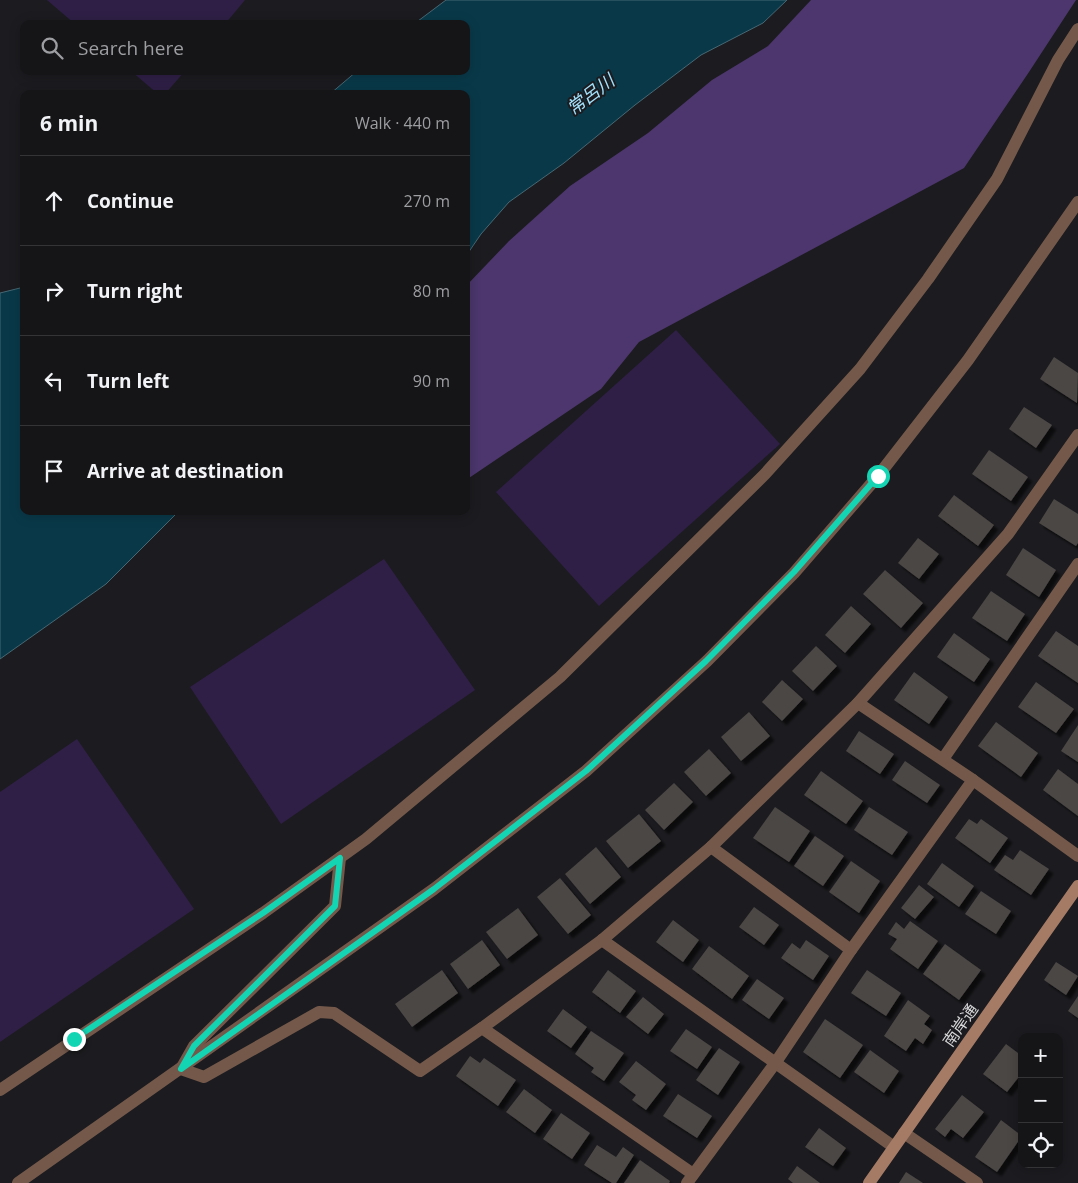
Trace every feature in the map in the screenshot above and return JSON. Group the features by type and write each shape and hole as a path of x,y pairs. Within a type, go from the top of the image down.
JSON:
{"main road":[{"name":"南岸通","path":"869,1183 1078,886"}],"street":[{"path":"0,1090 263,913 366,839 560,677 765,474 848,383 928,279 997,179 1058,60 1078,29"},
{"path":"18,1183 434,889 586,771 706,661 794,572 878,476 968,360 1078,202"},
{"path":"181,1069 204,1077 319,1012 334,1013 420,1071 482,1028 602,940 711,847 858,703 1008,534 1078,435"},
{"path":"944,759 1078,564"},
{"path":"858,703 944,759 1078,856"},
{"path":"482,1028 690,1178 776,1062 851,950 973,780"},
{"path":"711,847 851,950"},
{"path":"181,1069 194,1046 335,906 340,858"},
{"path":"602,940 894,1147"},
{"path":"904,1133 977,1183"}],"shaded area":[{"path":"47,0 245,0 228,20 70,20"},
{"path":"811,0 1076,0 964,168 639,342 601,389 470,477 470,282 509,241 570,186 648,133 712,80 768,46"},
{"path":"136,75 182,75 168,90 153,90"},
{"path":"676,330 780,444 599,606 496,492"},
{"path":"384,559 475,690 281,824 190,687"},
{"path":"77,739 194,909 0,1042 0,792"}],"water":[{"name":"常呂川","path":"446,0 787,0 763,23 701,55 635,105 564,163 509,202 481,234 470,250 470,90 335,90 352,75 470,75 470,20 419,20"},
{"path":"20,288 20,515 175,515 106,584 0,659 0,293"}],"building":[{"path":"1054,357 1078,373 1077,403 1040,379"},
{"path":"1024,407 1052,425 1036,448 1009,429"},
{"path":"989,450 1028,477 1011,501 972,474"},
{"path":"954,495 994,525 978,546 938,516"},
{"path":"1054,499 1078,514 1078,543 1076,546 1039,523"},
{"path":"918,538 939,554 919,579 898,563"},
{"path":"1023,548 1056,570 1039,597 1006,575"},
{"path":"885,570 923,603 901,628 863,594"},
{"path":"991,591 1025,614 1007,641 972,618"},
{"path":"851,606 871,624 845,653 825,635"},
{"path":"1056,631 1078,646 1078,683 1038,656"},
{"path":"954,633 990,659 974,682 937,657"},
{"path":"816,646 837,666 813,691 792,671"},
{"path":"914,672 948,697 929,724 894,700"},
{"path":"782,680 803,699 782,721 762,702"},
{"path":"1036,682 1074,709 1056,733 1018,707"},
{"path":"749,712 770,736 741,761 721,737"},
{"path":"996,722 1038,753 1021,777 978,746"},
{"path":"1078,725 1078,762 1061,751"},
{"path":"859,731 894,754 880,774 846,751"},
{"path":"709,749 731,773 706,796 684,772"},
{"path":"905,761 940,785 927,803 892,780"},
{"path":"1058,769 1078,784 1078,816 1043,790"},
{"path":"821,771 863,801 846,824 804,795"},
{"path":"674,783 693,802 664,830 645,810"},
{"path":"775,807 810,831 789,862 753,838"},
{"path":"869,807 908,832 892,855 854,830"},
{"path":"639,814 661,841 628,868 606,841"},
{"path":"969,819 977,824 981,819 1008,838 990,863 955,838"},
{"path":"815,836 844,856 823,886 794,866"},
{"path":"596,847 621,877 590,904 565,874"},
{"path":"1020,850 1049,869 1031,895 994,870 1005,855 1013,860"},
{"path":"851,861 880,881 859,913 829,892"},
{"path":"942,863 974,886 959,907 927,884"},
{"path":"560,878 591,915 568,934 537,897"},
{"path":"919,885 934,897 915,919 901,908"},
{"path":"981,891 1011,911 996,934 965,914"},
{"path":"754,907 779,925 764,945 739,927"},
{"path":"518,908 538,935 507,959 486,932"},
{"path":"673,920 699,940 683,962 656,942"},
{"path":"910,921 938,941 918,969 890,949 897,939 888,934 896,922 904,929"},
{"path":"482,940 500,965 468,989 450,964"},
{"path":"806,940 829,956 813,980 781,958 792,943 800,949"},
{"path":"945,944 981,970 959,1000 923,974"},
{"path":"709,946 749,976 732,999 692,969"},
{"path":"1056,962 1078,976 1066,995 1044,980"},
{"path":"442,970 458,993 412,1027 395,1004"},
{"path":"608,970 636,991 620,1013 592,992"},
{"path":"867,970 901,993 886,1016 851,993"},
{"path":"757,979 784,998 769,1019 742,1000"},
{"path":"1078,996 1078,1018 1068,1011"},
{"path":"643,997 664,1014 648,1034 626,1017"},
{"path":"908,1000 930,1016 924,1024 932,1030 923,1044 915,1038 906,1051 884,1036"},
{"path":"563,1009 587,1027 571,1048 547,1031"},
{"path":"825,1019 863,1045 840,1078 803,1052"},
{"path":"686,1029 712,1047 697,1069 670,1051"},
{"path":"591,1031 624,1053 604,1081 591,1072 594,1068 575,1054"},
{"path":"1006,1044 1018,1053 1018,1078 1007,1092 983,1074"},
{"path":"719,1048 740,1062 718,1095 696,1080"},
{"path":"870,1050 899,1071 884,1093 854,1072"},
{"path":"470,1056 480,1063 484,1058 516,1080 498,1106 456,1076"},
{"path":"636,1061 666,1084 646,1110 632,1100 636,1095 619,1082"},
{"path":"524,1089 552,1110 535,1133 506,1112"},
{"path":"678,1094 712,1116 697,1138 663,1116"},
{"path":"962,1095 984,1112 963,1138 951,1129 945,1137 935,1129"},
{"path":"561,1113 590,1133 572,1159 543,1139"},
{"path":"1001,1120 1018,1133 1018,1142 997,1172 975,1157"},
{"path":"819,1128 846,1148 833,1166 805,1147"},
{"path":"597,1145 616,1157 623,1147 634,1155 616,1183 612,1183 584,1165"},
{"path":"640,1160 670,1181 669,1183 624,1183"},
{"path":"797,1166 820,1183 793,1183 788,1179"},
{"path":"906,1172 923,1183 899,1183"}],"route":[{"path":"74,1039 263,913 340,858 335,906 194,1046 181,1069 434,889 586,771 706,661 794,572 878,476"}]}
